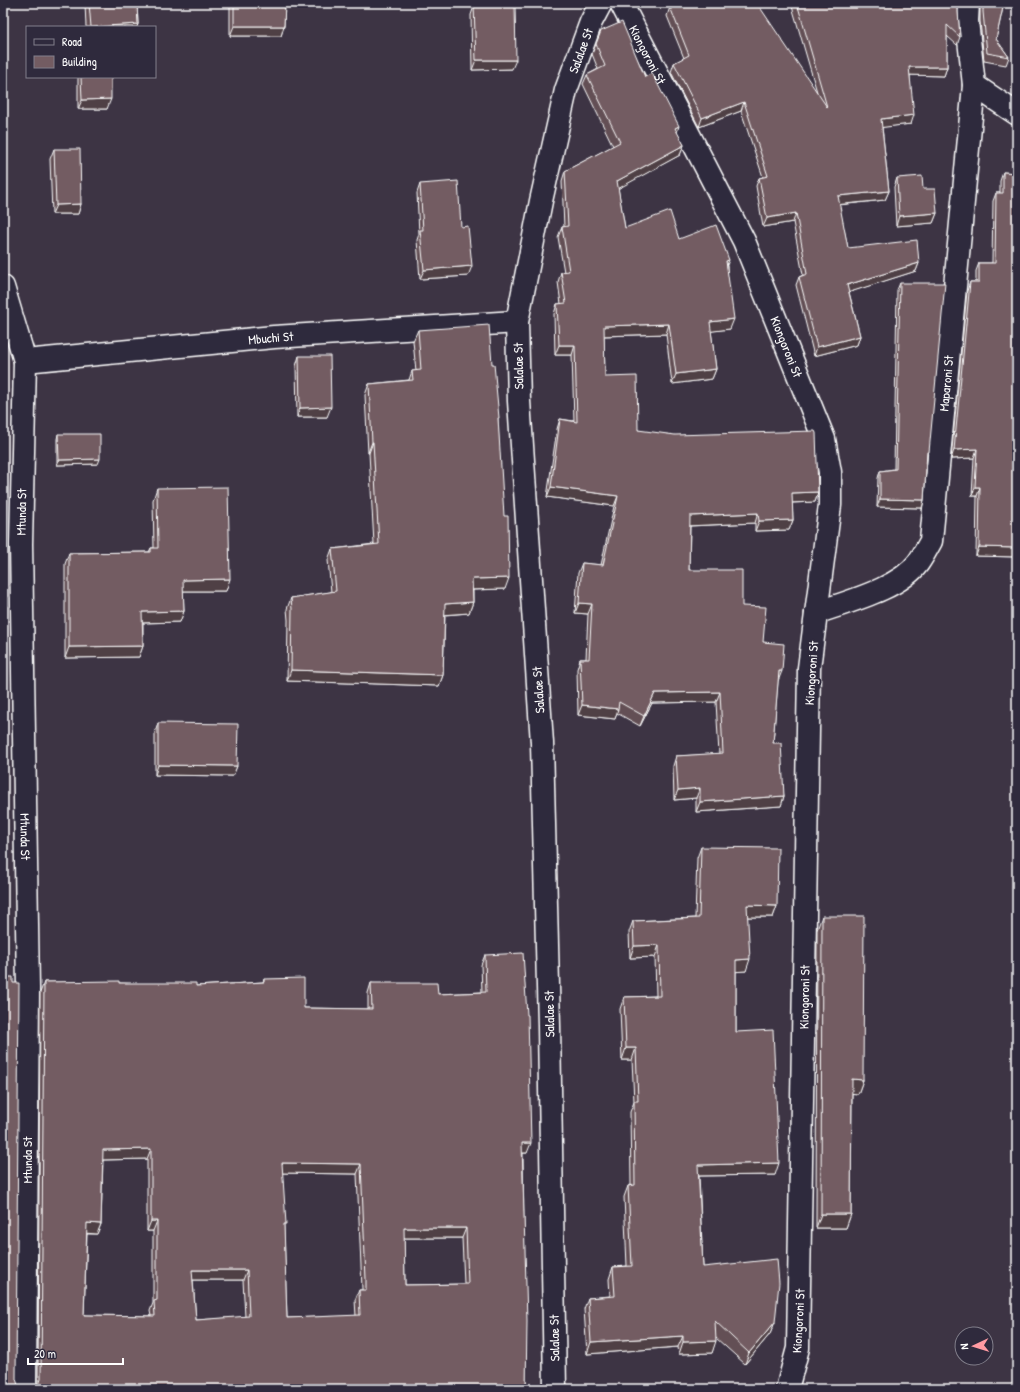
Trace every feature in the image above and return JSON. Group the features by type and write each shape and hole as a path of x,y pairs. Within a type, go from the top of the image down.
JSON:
{"street":[{"name":"Salalae St","path":"555,1389 549,1026 542,743 518,402 517,322 541,201 566,90 591,22 601,3"},
{"name":"Kiongoroni St","path":"621,3 744,241 824,439 830,472 830,505 809,668 798,1348 787,1389"},
{"name":"Maparoni St","path":"816,613 878,591 900,578 918,563 931,541 974,85 967,21 968,3"},
{"path":"974,85 1017,114"},
{"name":"Mtunda St","path":"3,287 25,361 21,544 28,988 26,1389"},
{"name":"Mbuchi St","path":"25,361 274,337 517,322"}],"building":[{"path":"89,3 137,3 138,24 91,26"},
{"path":"234,3 285,3 284,26 234,26"},
{"path":"681,3 757,3 827,107 797,3 958,3 960,37 947,25 947,67 909,67 914,115 881,119 889,191 838,196 848,248 917,240 919,263 847,285 860,336 817,347 799,277 807,274 796,213 767,218 759,178 768,176 744,102 702,118 674,63 689,55 670,7"},
{"path":"983,3 1004,3 996,39 1009,57 987,53"},
{"path":"515,5 516,60 476,60 474,6"},
{"path":"622,22 645,77 652,73 679,126 675,128 684,145 617,181 625,228 670,211 679,239 716,225 729,260 726,261 734,319 710,322 716,369 676,374 669,324 604,326 605,377 637,376 638,430 675,435 815,431 816,433 818,492 792,493 793,520 759,521 758,513 690,516 689,570 742,570 742,606 766,607 763,642 784,644 782,671 779,671 773,743 781,743 784,796 700,802 700,788 678,790 676,756 723,753 720,692 655,693 644,716 619,702 618,709 582,705 580,659 589,659 592,604 579,603 582,563 603,565 618,496 551,487 560,419 577,422 575,345 559,345 557,304 566,303 561,272 569,271 562,227 568,226 565,171 620,142 587,75 605,66 596,44 601,31"},
{"path":"81,78 111,78 111,99 82,100"},
{"path":"54,149 80,149 81,204 56,205"},
{"path":"1003,172 1017,173 1017,548 979,547 980,487 975,487 977,449 954,450 970,282 979,282 979,263 995,263 996,193 1003,193"},
{"path":"922,176 923,189 935,189 937,213 899,216 897,178"},
{"path":"458,181 461,227 468,226 472,266 424,270 420,230 423,230 420,184"},
{"path":"900,283 945,283 929,452 927,452 924,500 880,499 880,471 896,469"},
{"path":"489,325 499,418 504,516 508,516 509,578 472,579 473,602 445,604 443,675 291,670 291,598 336,591 332,549 379,544 369,384 413,380 412,371 421,370 418,330"},
{"path":"299,356 330,356 331,407 300,408"},
{"path":"58,434 100,434 100,459 59,460"},
{"path":"228,487 230,579 183,580 184,611 142,612 143,646 69,647 69,553 151,552 151,548 158,548 157,488"},
{"path":"158,723 238,724 237,766 158,765"},
{"path":"701,847 778,848 777,906 747,905 750,959 736,960 736,1032 773,1030 779,1163 698,1165 703,1267 777,1259 779,1283 775,1322 749,1353 715,1321 716,1341 683,1342 683,1336 591,1342 588,1298 615,1296 613,1267 632,1266 628,1186 635,1185 634,1101 638,1101 636,1048 626,1048 624,997 660,996 659,945 634,946 633,921 699,918"},
{"path":"822,916 864,916 863,1080 852,1079 851,1214 821,1214"},
{"path":"3,953 6,977 13,977 13,983 19,983 16,1379 18,1385 22,1389 3,1389"},
{"path":"523,953 528,1015 531,1143 522,1143 527,1321 526,1389 36,1389 41,1379 44,982 119,981 119,983 196,983 196,986 264,982 264,979 304,978 304,1008 372,1009 371,983 437,983 438,994 486,992 485,955","holes":["151,1149 151,1221 157,1221 157,1300 154,1301 155,1316 84,1315 87,1223 101,1224 103,1150","282,1163 361,1164 366,1290 359,1290 360,1315 287,1318 284,1224 286,1224","404,1228 466,1228 468,1284 405,1285","192,1270 247,1270 249,1316 196,1320"]}]}
